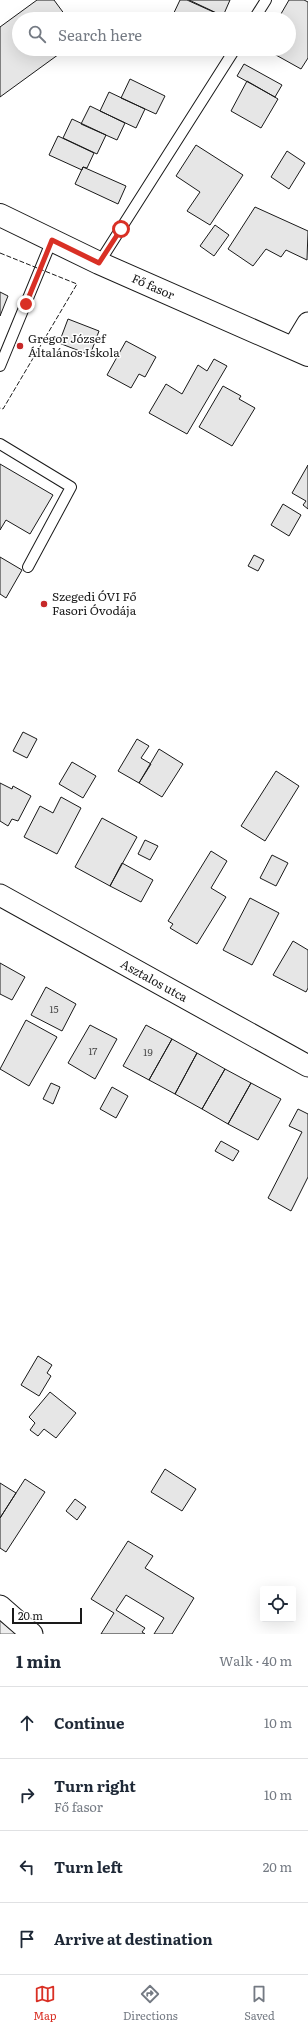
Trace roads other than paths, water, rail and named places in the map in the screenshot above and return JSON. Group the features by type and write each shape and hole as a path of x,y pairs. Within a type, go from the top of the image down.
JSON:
{"street":[{"name":"Fő fasor","path":"0,215 99,263 300,351"},
{"path":"300,351 308,323"},
{"name":"Asztalos utca","path":"0,895 308,1066"},
{"path":"0,1606 31,1634"}],"lane":[{"path":"258,12 266,0"},
{"path":"99,263 231,56"},
{"path":"0,366 52,240"},
{"path":"0,444 71,487 28,567"}],"place":[{"name":"Gregor József Általános Iskola","path":"20,346"},
{"name":"Szegedi ÓVI Fő Fasori Óvodája","path":"44,604"}]}
